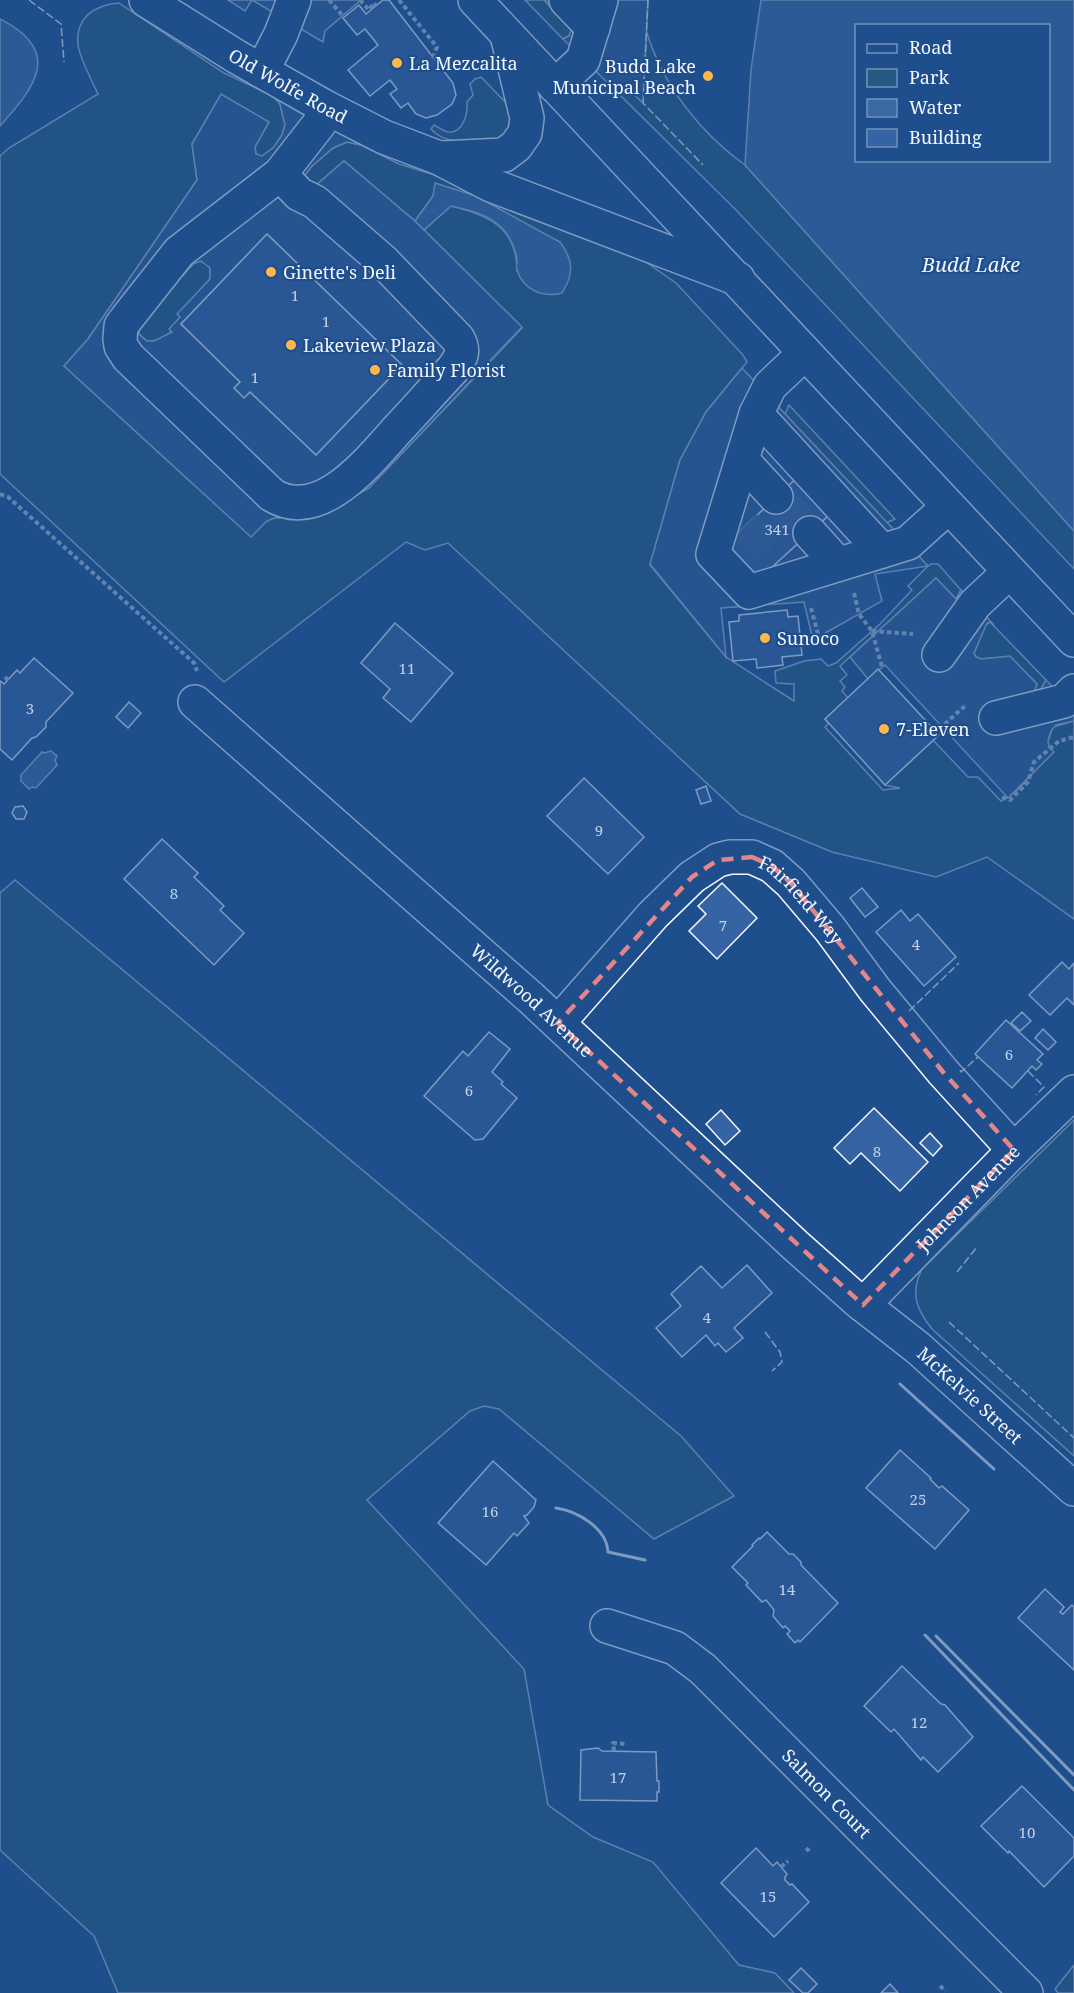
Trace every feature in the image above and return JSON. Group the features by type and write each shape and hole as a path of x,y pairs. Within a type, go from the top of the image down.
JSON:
{"street":[{"name":"Old Wolfe Road","path":"146,0 262,71 384,137 439,158 490,185 738,279"},
{"path":"262,71 281,34 294,0"},
{"path":"475,0 1074,640"},
{"path":"555,86 583,60 597,14 566,0"},
{"name":"Old Wolfe Road","path":"439,158 499,156 509,153 522,140 527,118 507,35"},
{"path":"280,174 299,194 315,202 383,261 458,339 463,353 453,369 361,469 337,489 324,496 299,503 288,503 272,495 128,357 121,346 120,339 121,327 127,318 179,252 280,174 319,124 327,108"},
{"path":"805,353 770,386 756,414 742,459 736,516 713,554 749,592 787,569 838,564 908,543 948,507"},
{"path":"756,414 882,551"},
{"path":"742,459 776,497"},
{"path":"810,533 838,564"},
{"path":"929,645 1010,572"},
{"path":"982,710 1064,701 1074,691"},
{"name":"Wildwood Avenue","path":"195,702 558,1023 795,1245 863,1305"},
{"name":"Fairfield Way","path":"558,1023 653,915 692,877 718,860 742,856 752,857 772,866 791,883 943,1072 1014,1149"},
{"name":"Johnson Avenue","path":"863,1305 1014,1149 1074,1092"},
{"name":"McKelvie Street","path":"863,1305 918,1348 1074,1489"},
{"name":"Salmon Court","path":"607,1626 669,1646 688,1656 703,1669 1026,1993"}],"path":[{"path":"329,0 342,15"},
{"path":"399,0 437,47 433,57"},
{"path":"362,1 369,10 374,3 376,6"},
{"path":"0,494 8,497 194,663 201,680 195,702"},
{"path":"859,614 872,631 882,667"},
{"path":"872,631 929,645"},
{"path":"939,729 982,710"},
{"path":"1002,797 1010,800 1028,783 1034,762 1059,741 1074,737"},
{"path":"614,1751 613,1743 626,1744"},
{"path":"806,1848 811,1853"},
{"path":"781,1867 788,1861"},
{"path":"940,1986 946,1991"}],"highlighted area":[{"path":"752,857 772,866 791,883 943,1072 1014,1150 863,1305 558,1023 692,877 718,860"}],"green space":[{"path":"525,0 544,0 570,27 569,36 563,39"},
{"path":"119,3 224,73 273,96 280,104 285,124 282,135 274,147 262,157 256,154 255,147 269,122 221,95 192,144 197,180 88,339 64,366 193,484 267,521 274,518 322,514 369,488 522,328 424,230 451,206 489,219 506,234 512,244 517,271 560,242 433,196 415,221 344,161 315,186 303,178 311,167 333,148 347,142 361,145 399,164 471,186 640,258 676,283 747,362 706,412 680,460 650,565 726,657 794,701 794,684 776,683 775,671 804,661 821,659 828,666 836,663 880,624 912,590 908,586 928,566 938,564 961,590 956,599 936,578 840,666 847,675 840,681 845,687 842,691 848,698 825,719 829,723 825,727 883,790 900,788 885,785 933,740 968,777 978,777 1001,801 1016,791 1034,770 1049,747 1048,741 1053,727 1074,721 1074,919 987,857 936,877 832,852 740,814 448,543 425,550 406,542 224,682 0,474 0,156 9,148 98,94 79,51 80,27 83,20 94,10"},
{"path":"646,30 672,88 698,122 728,152 745,165 1074,531 1074,569 736,210 619,94 632,93 643,102"},
{"path":"481,77 508,105 514,123 504,140 465,142 446,139 438,135 431,129 434,125 442,130 453,132 464,122 467,102 473,95 470,84"},
{"path":"196,261 204,262 210,268 210,279 178,315 180,317 168,335 159,340 147,341 139,334 140,322"},
{"path":"789,405 895,519 886,523 785,414"},
{"path":"990,622 1046,680 1041,689 1033,693 1037,684 1010,657 981,659 976,657 974,653 985,626"},
{"path":"15,880 681,1436 734,1496 654,1539 499,1409 484,1406 470,1411 367,1500 524,1669 548,1805 593,1837 653,1862 739,1965 775,1973 794,1993 118,1993 94,1936 0,1850 0,893"},
{"path":"1074,1120 1074,1456 932,1329 919,1308 916,1286 922,1269"},
{"path":"1074,1965 1074,1993 1058,1993 1055,1989"}],"shaded area":[{"path":"228,0 252,0 245,11"},
{"path":"252,0 361,0 325,31 323,42"},
{"path":"544,0 648,0 643,103 632,93 619,94 563,39 569,36 570,27"},
{"path":"221,94 269,122 255,147 256,154 262,156 274,147 285,125 280,104 273,96 361,145 347,142 333,148 311,167 303,178 315,186 344,161 415,221 522,327 369,488 322,515 274,518 267,521 251,537 64,366 88,339 197,180 192,144","holes":["267,234 402,365 316,455 250,392 244,397 235,389 240,382 181,324","201,261 210,268 210,279 177,314 180,317 169,329 172,332 154,341 147,341 139,334 140,322 193,264"]},
{"path":"742,368 928,566 875,574 882,601 813,640 804,602 721,608 726,657 650,564 680,460 706,412"},
{"path":"936,578 956,599 961,590 994,625 987,623 974,653 976,657 981,659 1010,656 1037,684 1034,693 1041,689 1046,680 1074,710 1074,721 1056,725 1051,731 1048,741 1049,747 1054,752 1008,798 885,665 868,679 850,657"}],"water":[{"name":"Budd Lake","path":"761,0 1074,0 1074,531 745,165 751,70"},
{"path":"0,19 20,31 32,44 37,56 37,70 24,97 0,126"},
{"path":"435,183 476,196 560,242 568,255 571,268 569,280 562,293 541,293 524,283 517,270 514,248 510,239 497,223 484,216 451,206 424,230 415,221 433,196"},
{"path":"51,751 57,756 55,760 57,765 36,788 29,789 21,781 21,775 42,752"}],"building":[{"name":"La Mezcalita","path":"383,0 389,0 453,83 456,95 452,104 437,115 426,118 416,114 408,103 401,108 390,94 397,89 390,80 370,96 348,70 378,45 365,29 357,35 343,18 359,5 366,14"},
{"name":"Lakeview Plaza","path":"267,234 402,365 316,455 250,392 244,398 234,388 240,382 181,324"},
{"name":"Sunoco","path":"804,471 838,507 749,588 717,553"},
{"name":"Sunoco","path":"787,610 788,617 798,616 802,655 782,657 783,665 757,668 756,659 733,661 729,622 739,621 739,615"},
{"path":"395,623 453,673 411,722 383,698 390,689 361,663"},
{"path":"34,658 73,693 46,722 46,727 32,738 12,760 0,749 0,681 4,684 17,670 20,673"},
{"name":"7-Eleven","path":"878,669 939,735 885,785 825,719"},
{"path":"129,702 141,713 128,728 116,717"},
{"path":"584,778 644,837 608,874 547,816"},
{"path":"706,786 711,801 701,804 696,790"},
{"path":"23,806 27,812 24,819 16,819 12,813 15,807"},
{"path":"162,839 198,873 194,877 224,906 220,910 244,933 214,965 124,879"},
{"path":"722,883 757,918 717,959 689,931 706,914 698,906"},
{"path":"862,888 878,907 865,917 850,898"},
{"path":"901,910 910,921 918,914 956,957 924,986 876,932"},
{"path":"1062,962 1069,969 1074,963 1074,1005 1067,998 1050,1015 1029,995"},
{"path":"1022,1012 1031,1021 1020,1031 1011,1023"},
{"path":"1006,1020 1043,1054 1037,1060 1042,1064 1036,1070 1032,1066 1012,1088 975,1054"},
{"path":"1043,1029 1056,1042 1048,1050 1035,1038"},
{"path":"489,1032 510,1049 492,1072 503,1082 501,1084 517,1098 483,1139 475,1140 424,1096 463,1051 468,1056"},
{"path":"874,1108 928,1162 900,1191 861,1153 850,1164 834,1148"},
{"path":"721,1110 740,1131 725,1145 706,1124"},
{"path":"930,1133 942,1146 933,1156 920,1143"},
{"path":"747,1265 772,1293 734,1328 743,1338 726,1352 718,1343 715,1346 706,1335 682,1357 656,1328 681,1306 671,1294 701,1266 722,1288"},
{"path":"900,1450 939,1488 942,1486 969,1510 935,1549 866,1488"},
{"path":"493,1461 536,1500 534,1507 524,1516 529,1523 517,1536 514,1533 486,1565 438,1523"},
{"path":"767,1532 789,1554 793,1554 801,1562 801,1565 838,1603 800,1642 798,1640 795,1643 787,1634 790,1631 785,1626 783,1628 773,1616 774,1610 766,1600 762,1602 732,1567"},
{"path":"1045,1589 1064,1607 1060,1612 1063,1614 1072,1605 1074,1607 1074,1670 1018,1618"},
{"path":"902,1666 941,1704 945,1705 973,1737 938,1772 923,1757 921,1760 894,1729 891,1732 864,1706"},
{"path":"598,1748 602,1751 656,1752 657,1781 659,1781 657,1801 580,1800 581,1750"},
{"path":"1022,1786 1074,1838 1074,1856 1044,1887 981,1826"},
{"path":"756,1848 773,1866 777,1862 787,1874 785,1880 809,1902 774,1937 721,1883"},
{"path":"801,1968 817,1984 808,1993 803,1993 789,1980"},
{"path":"890,1984 898,1993 881,1993"}],"tunnel":[{"path":"776,497 810,533"},
{"path":"745,526 779,561"}],"fence":[{"path":"29,0 61,24 64,62"},
{"path":"648,0 643,103 703,165"},
{"path":"909,1011 959,963"},
{"path":"960,1070 961,1072 978,1057"},
{"path":"1028,1071 1044,1087 1036,1095"},
{"path":"957,1272 977,1247"},
{"path":"949,1322 1074,1438"},
{"path":"765,1332 780,1352 782,1362 772,1371"}],"wall":[{"path":"900,1384 994,1469"},
{"path":"556,1508 573,1513 590,1522 602,1535 608,1552 645,1560"},
{"path":"925,1635 1074,1790"},
{"path":"936,1636 1074,1775"}],"place":[{"name":"La Mezcalita","path":"397,63"},
{"name":"Budd Lake Municipal Beach","path":"708,76"},
{"name":"Ginette's Deli","path":"271,272"},
{"name":"Lakeview Plaza","path":"291,345"},
{"name":"Family Florist","path":"375,370"},
{"name":"Sunoco","path":"765,638"},
{"name":"7-Eleven","path":"884,729"}]}
